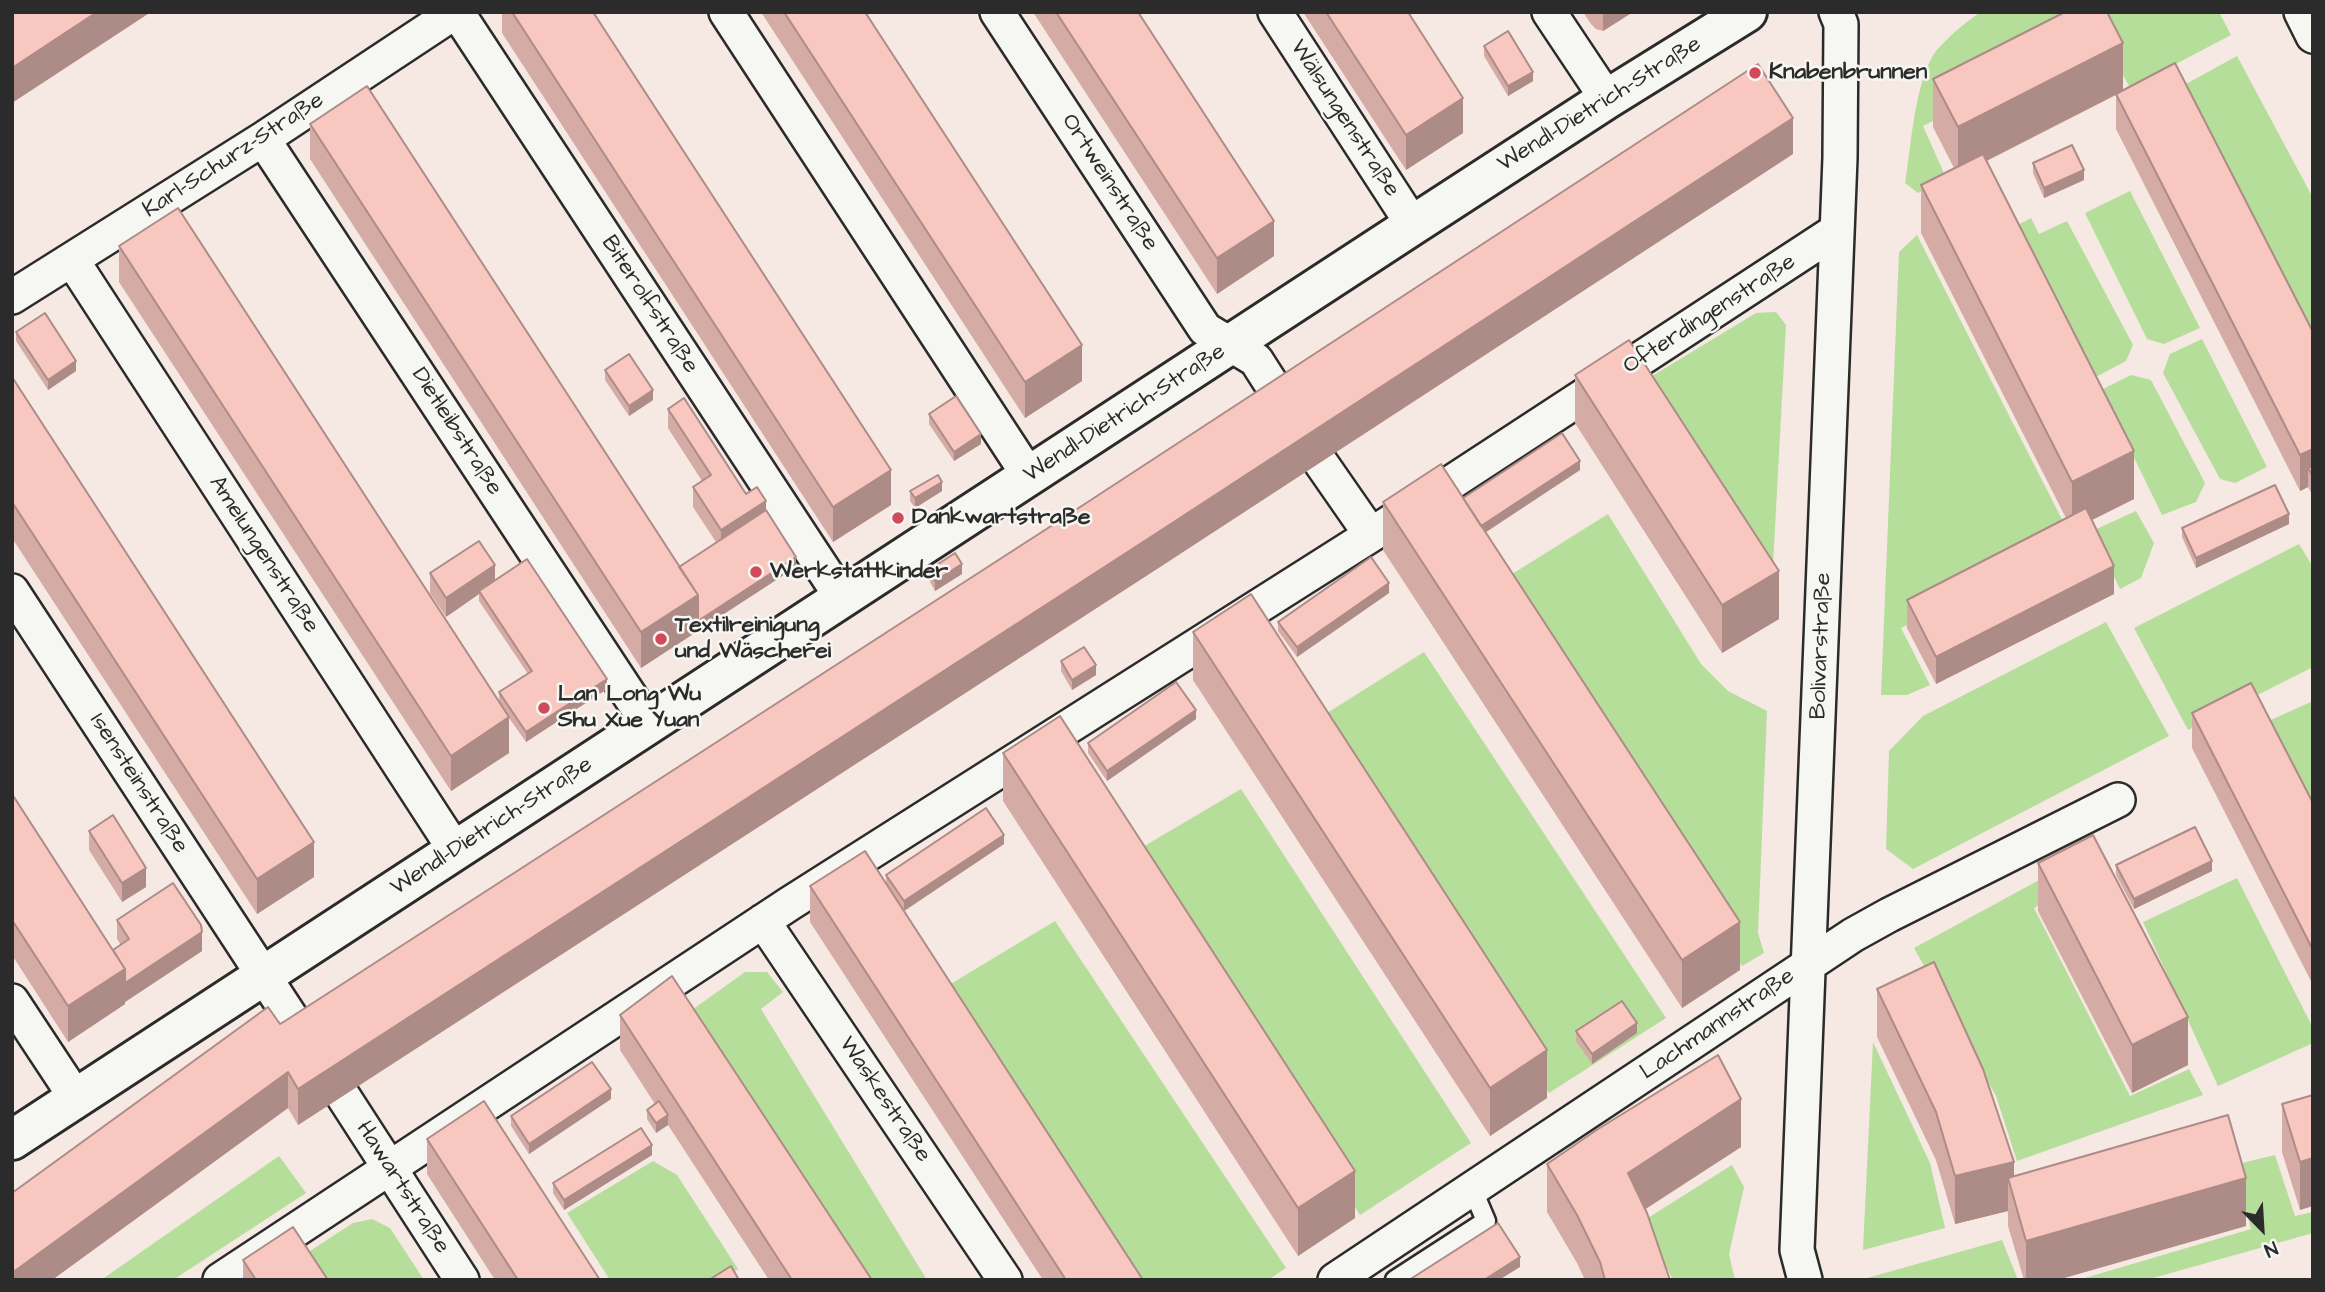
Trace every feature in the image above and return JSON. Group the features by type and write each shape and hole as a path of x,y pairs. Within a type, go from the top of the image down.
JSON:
{"street":[{"name":"Karl-Schurz-Straße","path":"12,297 263,139 456,12"},
{"name":"Biterolfstraße","path":"456,12 842,598"},
{"path":"726,12 1029,476"},
{"name":"Ortweinstraße","path":"997,12 1205,329 1231,345"},
{"name":"Wälsungenstraße","path":"1275,12 1413,225"},
{"path":"1549,12 1607,99"},
{"name":"Wendl-Dietrich-Straße","path":"12,1140 1413,225 1747,12"},
{"name":"Bolivarstraße","path":"1805,1280 1797,1250 1840,158 1841,24 1836,12"},
{"path":"2301,12 2313,36"},
{"name":"Dietleibstraße","path":"263,139 649,725"},
{"name":"Ofterdingenstraße","path":"219,1280 763,921 1371,535 1836,231"},
{"name":"Amelungenstraße","path":"72,260 455,850"},
{"path":"1231,345 1256,360 1286,407"},
{"path":"1321,463 1371,535"},
{"name":"Isensteinstraße","path":"12,591 264,977"},
{"name":"Lachmannstraße","path":"1335,1280 1853,935 2118,800"},
{"name":"Waskestraße","path":"763,921 1005,1280"},
{"path":"264,977 307,1042"},
{"path":"12,1001 76,1098"},
{"name":"Hawartstraße","path":"343,1096 462,1280"}],"lane":[{"path":"1395,1280 1486,1221 1472,1188"}],"green space":[{"path":"1981,12 2219,12 2231,35 2130,88 2103,37 1923,126 1947,180 1918,193 1905,183 1923,78 1936,51 1957,30"},
{"path":"2237,56 2313,198 2313,352 2177,89"},
{"path":"2130,191 2200,328 2164,344 2147,339 2085,213"},
{"path":"2031,218 2039,234 2067,221 2133,345 2126,361 2092,379 2012,228"},
{"path":"1917,235 2072,539 1901,628 1930,685 1907,695 1881,695 1899,252"},
{"path":"1776,312 1786,325 1771,601 1634,387 1756,313"},
{"path":"2202,339 2267,467 2235,483 2220,479 2163,373 2170,354"},
{"path":"2131,375 2151,380 2205,483 2196,502 2162,515 2101,390"},
{"path":"2136,511 2154,543 2141,578 2120,589 2092,531"},
{"path":"1608,514 1701,664 1728,691 1767,711 1758,933 1764,953 1742,966 1493,586"},
{"path":"2299,544 2313,567 2313,667 2188,730 2134,628"},
{"path":"2106,622 2169,736 1913,869 1886,849 1889,751 1923,716"},
{"path":"1255,644 1327,713 1424,652 1666,1018 1549,1093"},
{"path":"2313,701 2313,825 2262,724"},
{"path":"1067,771 1141,848 1241,789 1471,1143 1360,1215"},
{"path":"2065,866 2084,881 2034,908 2130,1096 2189,1069 2203,1095 2017,1161 1996,1096 1914,948"},
{"path":"2237,878 2313,1028 2313,1043 2218,1086 2143,922"},
{"path":"1055,921 1286,1268 1268,1280 1143,1280 949,985"},
{"path":"745,972 767,972 783,992 761,1009 927,1280 855,1280 685,1015"},
{"path":"1873,1042 1930,1163 1945,1228 1863,1250"},
{"path":"2275,1155 2295,1216 2313,1212 2313,1233 2146,1280 2078,1280 2251,1229 2234,1165"},
{"path":"279,1156 306,1193 173,1280 101,1280"},
{"path":"653,1161 677,1175 738,1269 721,1280 610,1280 567,1213"},
{"path":"1732,1165 1744,1187 1729,1254 1735,1280 1673,1280 1643,1221"},
{"path":"372,1219 390,1228 424,1280 305,1280 293,1262 353,1223"},
{"path":"2002,1240 2018,1280 1860,1280"}],"building":[{"path":"12,12 97,12 12,68"},
{"path":"512,12 593,12 891,470 833,507"},
{"path":"784,12 865,12 1082,345 1025,382"},
{"path":"1056,12 1138,12 1274,221 1217,258"},
{"path":"1326,12 1408,12 1463,98 1406,135"},
{"path":"2065,12 2107,12 2123,43 1958,127 1933,79"},
{"path":"1508,31 1533,72 1508,86 1484,46"},
{"path":"2175,63 2313,332 2313,449 2300,455 2116,94"},
{"path":"1758,64 1793,118 298,1089 288,1072 12,1273 12,1193 268,1007 280,1024 285,1021 1048,528"},
{"path":"367,86 698,595 641,632 310,124"},
{"path":"2072,145 2084,170 2044,188 2033,163"},
{"path":"1983,154 2134,451 2072,482 1921,185"},
{"path":"178,208 509,717 451,756 119,246"},
{"path":"45,313 76,361 48,380 16,332"},
{"path":"1629,340 1779,571 1722,605 1575,375"},
{"path":"629,354 653,390 629,406 605,370"},
{"path":"12,377 314,842 257,879 12,502"},
{"path":"956,396 981,434 954,452 929,414"},
{"path":"684,398 746,494 757,487 766,501 721,530 693,487 711,475 668,409"},
{"path":"1562,433 1580,461 1481,526 1463,498"},
{"path":"1441,464 1740,922 1682,960 1383,502"},
{"path":"938,475 942,482 915,498 910,491"},
{"path":"2275,485 2289,514 2196,558 2182,528"},
{"path":"2086,508 2114,566 1936,657 1907,600"},
{"path":"766,510 796,557 698,621 698,595 679,567"},
{"path":"479,541 495,565 446,598 430,573"},
{"path":"955,553 962,564 935,581 929,570"},
{"path":"1371,557 1389,583 1297,647 1278,622"},
{"path":"527,559 607,679 526,732 499,692 532,671 479,591"},
{"path":"1251,594 1547,1050 1490,1088 1193,632"},
{"path":"1084,647 1096,665 1072,680 1061,661"},
{"path":"1176,682 1196,710 1107,771 1088,743"},
{"path":"2251,683 2313,803 2313,950 2192,713"},
{"path":"1060,716 1355,1171 1298,1208 1003,753"},
{"path":"12,794 125,969 68,1006 12,920"},
{"path":"986,808 1004,835 904,901 886,875"},
{"path":"113,815 146,868 122,883 89,831"},
{"path":"2195,827 2212,861 2134,899 2116,865"},
{"path":"2093,835 2188,1017 2132,1045 2038,863"},
{"path":"865,851 1143,1280 1066,1280 810,886"},
{"path":"173,883 201,925 202,932 125,983 125,969 113,950 129,939 117,920"},
{"path":"1934,962 1983,1069 2014,1162 1955,1176 1936,1112 1877,989"},
{"path":"672,976 872,1280 792,1280 620,1015"},
{"path":"1622,1001 1637,1023 1592,1054 1576,1031"},
{"path":"1718,1055 1741,1099 1628,1173 1647,1213 1670,1280 1605,1280 1600,1262 1577,1215 1547,1164 1598,1129"},
{"path":"592,1062 611,1089 529,1144 511,1116"},
{"path":"2313,1095 2313,1158 2300,1162 2282,1104"},
{"path":"484,1101 600,1280 518,1280 427,1139"},
{"path":"659,1101 668,1115 656,1123 647,1110"},
{"path":"2228,1115 2246,1178 2026,1241 2008,1178"},
{"path":"641,1128 652,1145 564,1200 553,1183"},
{"path":"1498,1223 1520,1257 1484,1280 1409,1280"},
{"path":"293,1227 328,1280 256,1280 243,1260"},
{"path":"731,1266 739,1280 709,1280"}],"place":[{"name":"Knabenbrunnen","path":"1755,73"},
{"name":"Dankwartstraße","path":"898,518"},
{"name":"Werkstattkinder","path":"756,572"},
{"name":"Textilreinigung und Wäscherei","path":"661,639"},
{"name":"Lan Long Wu Shu Xue Yuan","path":"544,708"}]}
